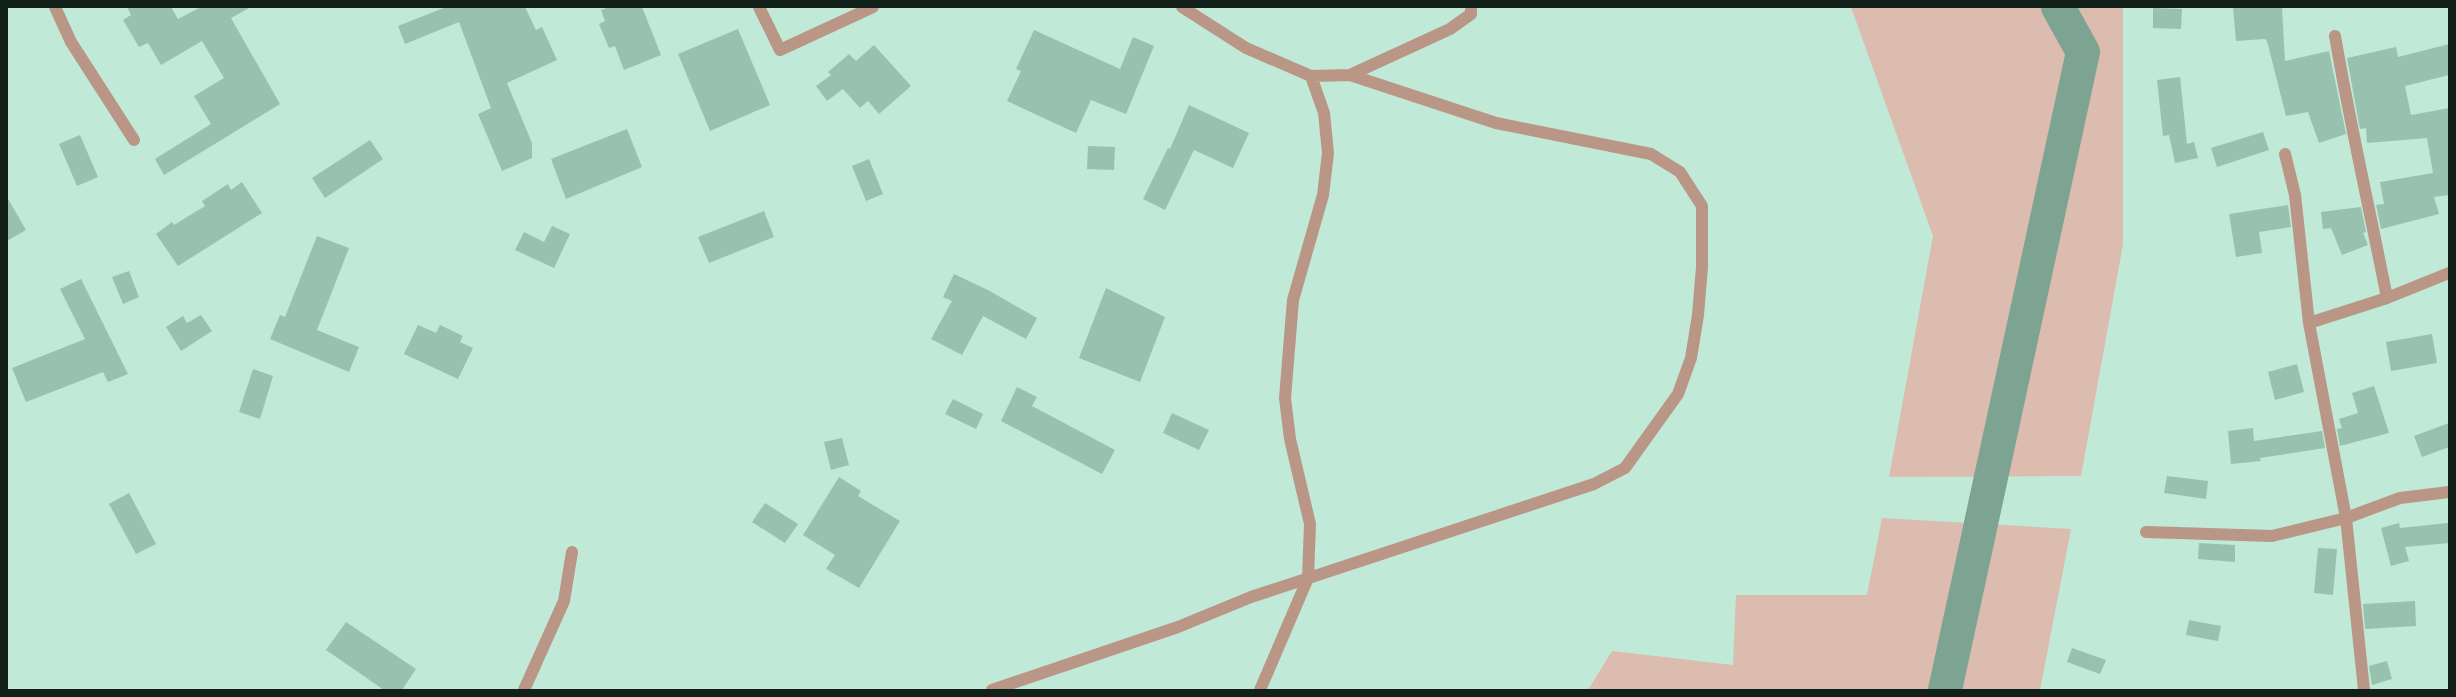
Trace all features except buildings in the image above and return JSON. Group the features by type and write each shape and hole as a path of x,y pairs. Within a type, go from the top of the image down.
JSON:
{"street":[{"path":"55,7 71,42 134,140"},
{"path":"759,7 780,50 873,7"},
{"path":"992,690 1178,627 1251,597 1594,484 1625,468 1678,394 1691,358 1698,315 1702,267 1702,206 1680,172 1651,154 1496,123 1350,75 1311,76 1246,48 1182,7"},
{"path":"1350,75 1450,29 1471,14 1470,7"},
{"path":"2335,36 2350,124 2366,192 2387,298"},
{"path":"1260,690 1308,578 1310,524 1290,439 1285,398 1293,300 1323,195 1328,152 1324,113 1311,76"},
{"path":"2285,154 2295,195 2310,323 2346,518 2364,690"},
{"path":"2310,323 2387,298 2449,272"},
{"path":"2146,532 2272,536 2346,518 2400,498 2449,492"},
{"path":"524,690 564,601 572,552"}],"shaded area":[{"path":"1851,7 2123,7 2123,244 2081,476 1889,477 1933,236"},
{"path":"1882,518 2071,529 2040,690 1588,690 1612,651 1733,665 1736,595 1867,595"}],"waterway":[{"path":"1945,690 2083,52 2058,7"}]}
